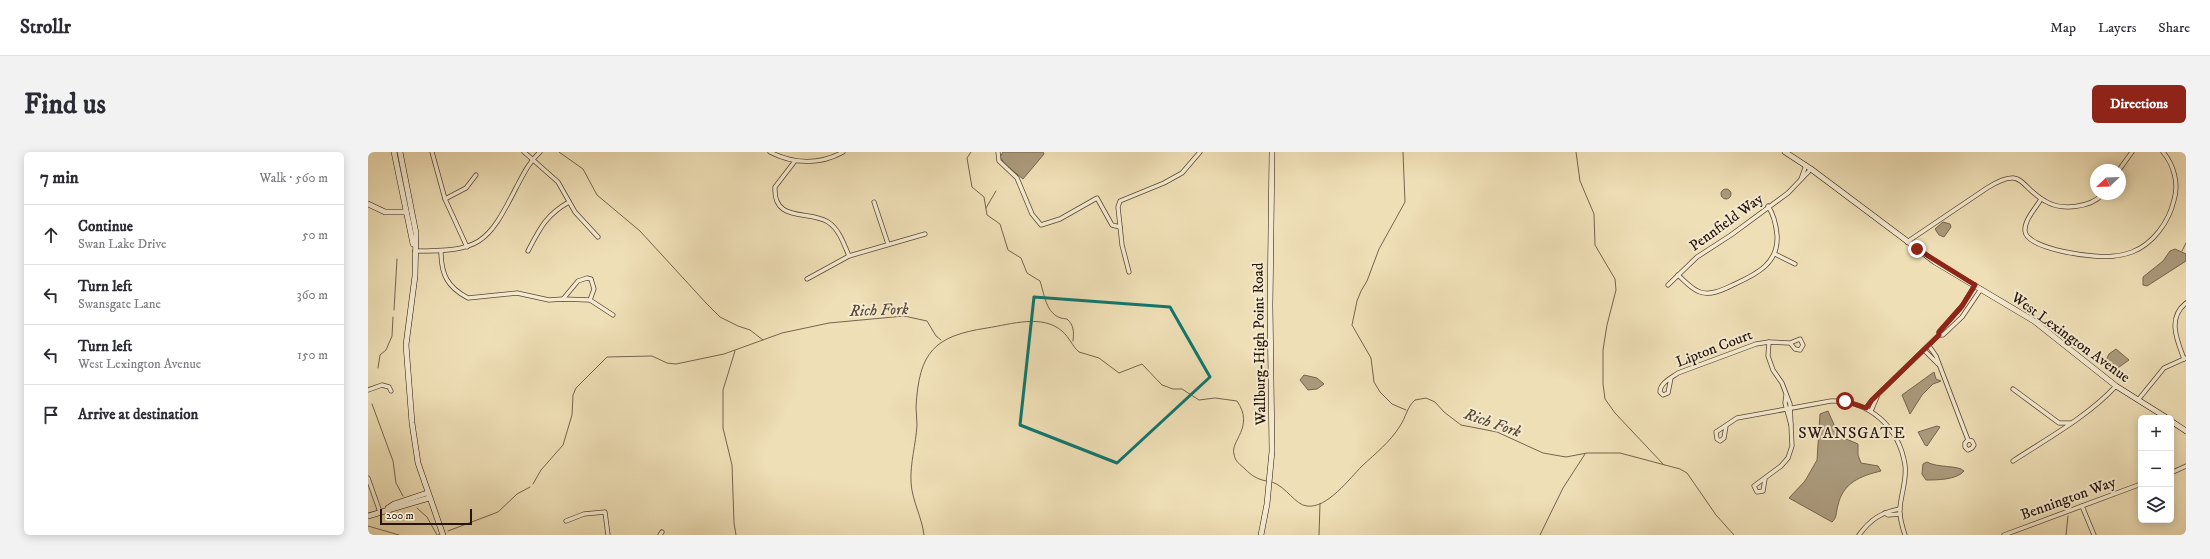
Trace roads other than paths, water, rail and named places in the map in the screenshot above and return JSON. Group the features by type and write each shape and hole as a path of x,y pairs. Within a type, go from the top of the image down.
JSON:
{"street":[{"path":"394,152 415,251"},
{"path":"400,152 416,233 415,276 406,335 406,352 416,452 428,496 443,535"},
{"path":"432,152 445,199 467,247"},
{"path":"524,152 558,182 569,202 583,221 598,237"},
{"path":"415,251 450,251 477,243 492,230 533,160 540,152"},
{"path":"770,152 795,161 812,162 828,159 843,152"},
{"path":"998,152 999,161 1018,178 1032,214 1041,225 1060,219 1097,198 1112,225 1120,227"},
{"path":"1129,272 1122,245 1118,206 1120,201 1164,183 1182,173 1200,152"},
{"name":"Wallburg-High Point Road","path":"1261,535 1267,504 1272,451 1270,306 1272,152"},
{"name":"West Lexington Avenue","path":"1785,152 1806,165 1935,262 2034,321 2116,386 2161,415"},
{"path":"2123,164 2132,152"},
{"path":"2041,199 2025,224 2025,233 2029,239 2050,248 2083,256 2113,257 2132,252 2155,236 2172,209 2176,194 2175,177 2171,163 2163,152"},
{"path":"795,161 775,187 778,201 782,207 792,214 819,218 832,225 837,230 850,256"},
{"name":"Pennfield Way","path":"1800,179 1806,165"},
{"name":"Pennfield Way","path":"1668,285 1697,257 1731,235 1788,192 1811,169"},
{"path":"445,199 466,188 476,175"},
{"path":"1908,242 2000,180 2008,178 2018,179 2026,184 2046,202 2062,206 2077,206 2093,200"},
{"path":"528,251 545,220 569,202"},
{"path":"874,202 888,244"},
{"path":"368,204 385,212 406,212"},
{"path":"1678,275 1689,286 1700,292 1709,293 1719,291 1755,274 1765,267 1775,254 1777,243 1776,224 1768,206"},
{"path":"807,279 850,256 925,234"},
{"path":"441,251 444,276 460,294 468,298 517,293 549,300 563,298 590,300 613,315"},
{"path":"1775,254 1795,264"},
{"path":"563,298 578,281 587,278 593,283 594,289 590,300"},
{"path":"1866,408 1939,335 1939,332 1962,306 1975,285"},
{"path":"1939,335 1943,335 1962,317 1981,289"},
{"path":"2138,400 2164,368 2185,359 2174,328 2176,315 2186,302"},
{"path":"1765,479 1788,458 1792,446 1791,409 1782,383 1773,370 1768,356 1768,342"},
{"name":"Lipton Court","path":"1671,378 1668,393 1663,395 1660,392 1660,387 1671,378 1678,373 1751,346 1768,342 1790,343"},
{"path":"1929,346 1936,356 1968,440"},
{"path":"1924,350 1940,366"},
{"path":"368,390 382,385 391,391"},
{"path":"2013,461 2101,402 2116,386"},
{"path":"2013,388 2059,423 2071,423"},
{"path":"1786,395 1786,410 1792,426"},
{"path":"1871,411 1878,396"},
{"path":"1726,426 1737,418 1831,401 1845,401 1871,411 1890,431 1900,448 1905,466 1905,481 1900,509 1905,535"},
{"path":"2174,423 2186,431"},
{"path":"2174,472 2186,466"},
{"path":"368,478 368,482 380,512"},
{"name":"Bennington Way","path":"2004,535 2138,485"},
{"path":"368,516 428,496"},
{"path":"2082,506 2094,535"},
{"path":"1859,535 1869,521 1885,513 1900,509"},
{"path":"566,521 579,515 597,511 607,514 608,535"},
{"path":"1885,513 1888,515 1900,514"}],"waterway":[{"path":"559,152 583,169 597,195 640,231 720,317 750,330 763,340"},
{"path":"971,152 967,158 972,187 984,197 987,215 1000,224 1008,250 1021,258 1027,273 1040,281 1045,299 1051,310 1055,315 1060,318 1067,319 1071,324 1073,341"},
{"path":"1403,152 1405,202 1379,249 1367,281 1357,301 1352,325 1371,358 1374,382 1380,392 1392,404 1406,410"},
{"path":"1576,152 1580,181 1594,214 1595,245 1615,279 1616,290 1607,325 1603,350 1603,384 1605,399 1615,413 1664,465"},
{"path":"986,208 996,191"},
{"path":"2182,251 2186,243"},
{"path":"394,310 397,259"},
{"name":"Rich Fork","path":"533,484 541,470 563,445 572,415 573,395 576,388 607,357 652,356 667,363 676,364 724,354 782,333 829,323 904,316 927,321 936,336 941,340"},
{"path":"378,368 380,355 386,350 392,336 393,317"},
{"name":"Rich Fork","path":"924,535 913,496 911,475 916,439 916,407 918,388 921,373 926,360 933,350 942,342 954,336 969,331 1016,323 1036,322 1054,326 1065,334 1079,352 1099,358 1119,373 1142,364 1162,385 1173,389 1182,389 1199,400 1215,398 1237,401 1244,418 1241,432 1235,444 1235,459 1250,474 1266,481"},
{"path":"735,351 723,390 723,428 732,465 734,523 736,535"},
{"name":"Rich Fork","path":"1272,482 1277,484 1303,505 1315,506 1322,503 1338,492 1362,466 1378,452 1396,432 1410,406 1415,400 1426,398 1435,402 1444,412 1461,425 1497,432 1543,453 1566,457 1587,453 1620,453 1680,469 1687,473 1716,515 1734,535"},
{"path":"372,404 393,461 396,483 403,496"},
{"path":"1540,535 1563,488 1585,454"},
{"name":"Rich Fork","path":"448,531 498,512 517,494 530,487"},
{"path":"2071,499 2072,504"},
{"path":"1319,535 1320,504"},
{"path":"417,508 427,517 437,535"},
{"path":"2066,535 2068,516"},
{"path":"368,526 399,535"}],"district":[{"name":"SWANSGATE","path":"1852,432"}]}
